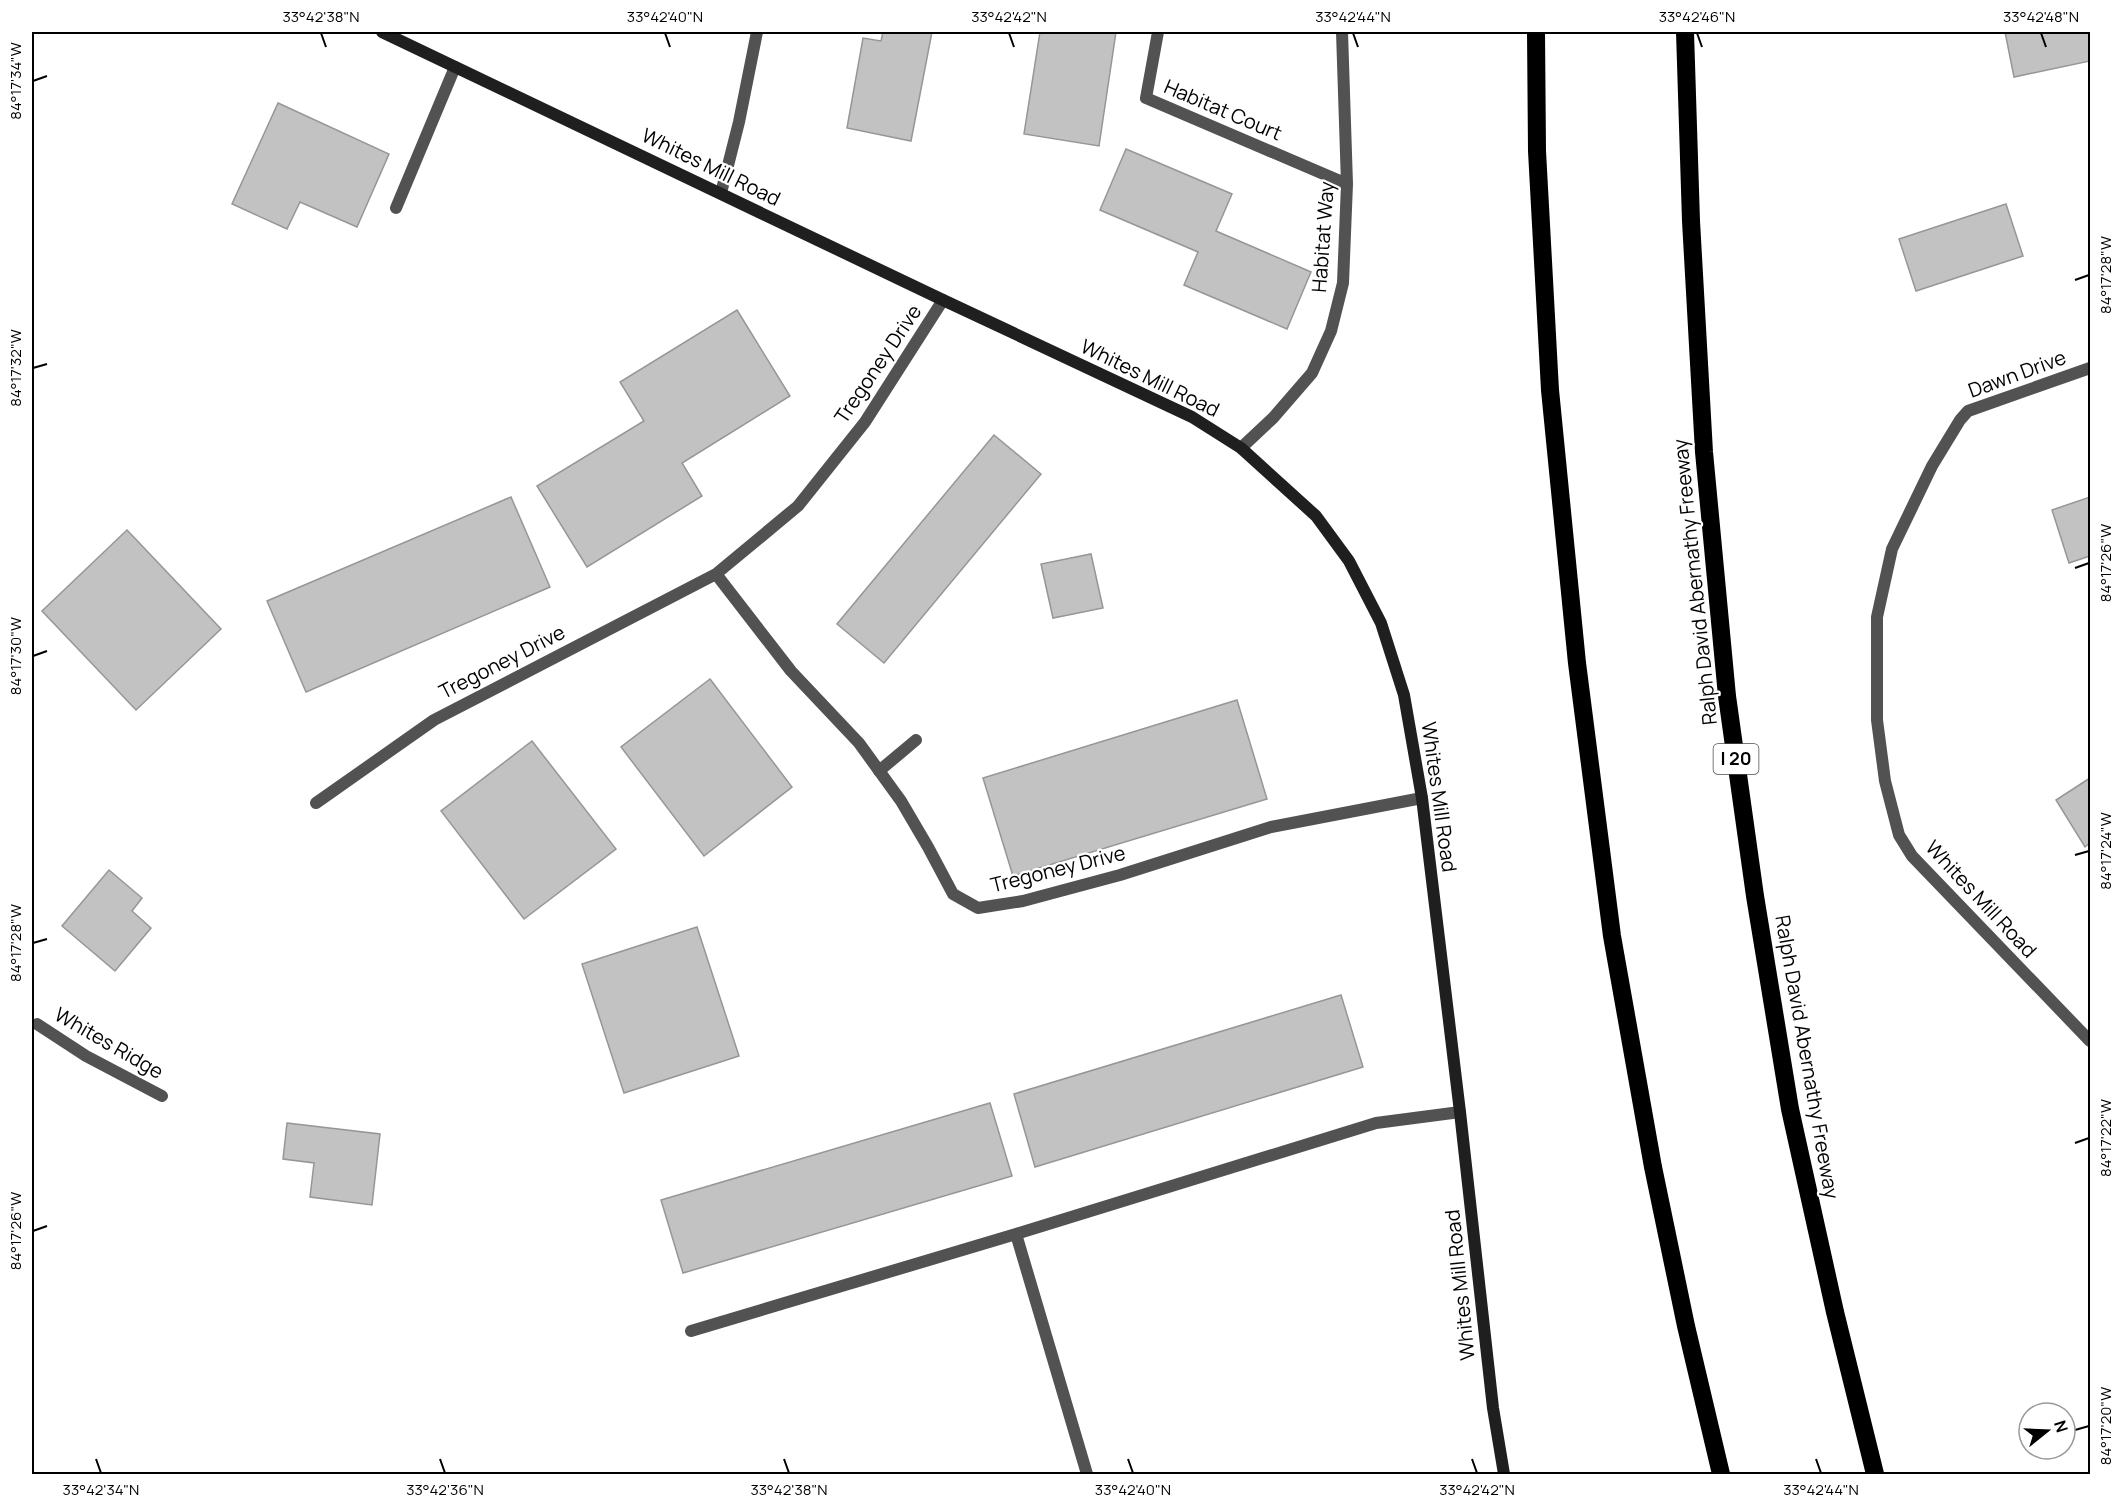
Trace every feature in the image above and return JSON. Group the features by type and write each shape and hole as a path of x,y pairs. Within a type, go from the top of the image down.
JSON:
{"highway":[{"path":"1536,32 1537,151 1550,390 1578,675 1612,936 1653,1167 1686,1326 1721,1474"},
{"name":"Ralph David Abernathy Freeway","path":"1685,32 1691,221 1704,452 1727,696 1755,896 1791,1108 1835,1312 1875,1474"}],"street":[{"name":"Whites Mill Road","path":"382,32 1192,417 1241,448 1316,516 1349,561 1381,623 1404,695 1422,798 1493,1408 1503,1474"},
{"path":"721,193 739,122 757,32"},
{"name":"Habitat Court","path":"1158,32 1146,98 1347,184"},
{"name":"Habitat Way","path":"1241,448 1273,418 1312,373 1330,332 1343,284 1347,184 1342,32"},
{"path":"396,208 455,67"},
{"name":"Tregoney Drive","path":"316,804 434,720 716,574 798,506 865,422 943,300"},
{"name":"Dawn Drive","path":"1924,483 1960,420 1968,411 2091,368"},
{"name":"Whites Mill Road","path":"1924,483 1892,549 1877,617 1877,720 1885,781 1899,835 1912,856 2091,1041"},
{"name":"Tregoney Drive","path":"716,574 791,671 859,743 901,801 953,894 978,908 1023,901 1119,875 1271,827 1422,798"},
{"path":"879,771 916,741"},
{"name":"Whites Ridge","path":"33,1024 86,1056 162,1096"},
{"path":"691,1331 1376,1123 1460,1112"},
{"path":"1016,1234 1087,1474"}],"building":[{"path":"883,32 932,32 911,141 847,128 863,38 881,41"},
{"path":"1040,32 1116,32 1099,146 1024,134"},
{"path":"2005,32 2090,32 2090,61 2014,77"},
{"path":"278,103 389,154 357,227 300,202 287,229 232,204"},
{"path":"1126,149 1232,194 1216,231 1311,272 1287,329 1184,285 1198,252 1100,210"},
{"path":"2006,204 2023,256 1916,291 1899,239"},
{"path":"737,310 790,396 682,463 702,496 587,567 537,486 644,421 620,382"},
{"path":"994,435 1041,474 884,663 837,624"},
{"path":"511,497 550,587 306,692 267,601"},
{"path":"2090,497 2090,556 2069,563 2052,510"},
{"path":"127,530 221,629 136,710 42,611"},
{"path":"1091,554 1103,608 1053,618 1041,564"},
{"path":"710,679 792,787 704,856 621,747"},
{"path":"1237,700 1267,799 1013,876 983,778"},
{"path":"532,741 616,849 524,919 441,811"},
{"path":"2090,778 2090,843 2085,847 2056,800"},
{"path":"109,870 142,898 132,911 151,928 115,971 62,926"},
{"path":"697,927 739,1056 624,1093 582,964"},
{"path":"1341,995 1363,1067 1035,1167 1014,1094"},
{"path":"990,1103 1012,1176 683,1273 661,1200"},
{"path":"287,1123 380,1134 372,1205 310,1197 314,1163 283,1159"}]}
